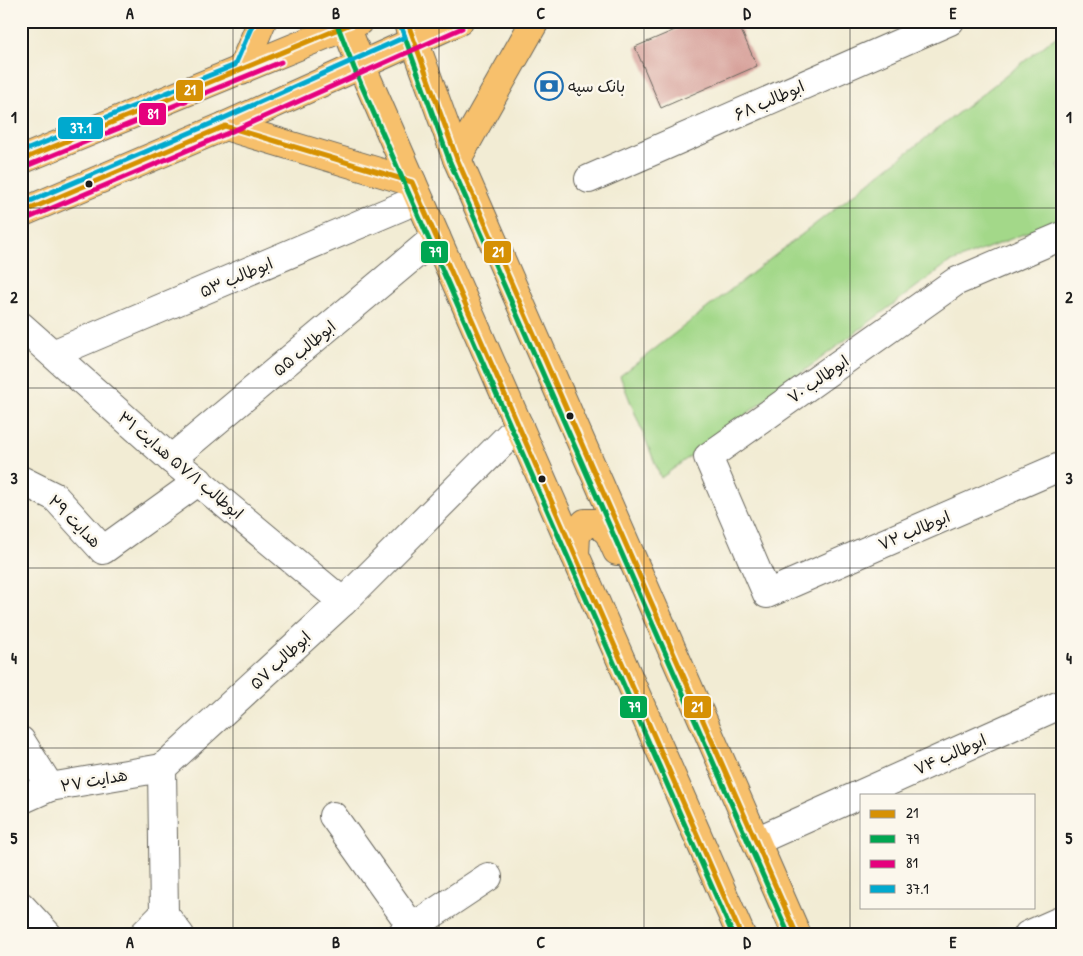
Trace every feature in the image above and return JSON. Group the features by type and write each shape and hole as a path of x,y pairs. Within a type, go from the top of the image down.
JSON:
{"main road":[{"path":"241,71 262,21"},
{"path":"21,213 225,126 360,65 411,31 458,21"},
{"path":"457,159 535,21"},
{"path":"21,160 241,71 350,23 360,65 741,935"},
{"path":"411,31 457,159 797,935"},
{"path":"225,126 416,191"},
{"path":"575,555 576,535 580,529 585,523 598,524 609,533 632,586 648,595"}],"street":[{"name":"ابوطالب ۶۸","path":"588,178 950,21"},
{"name":"ابوطالب ۵۳","path":"54,354 416,191"},
{"name":"ابوطالب ۷۰","path":"767,594 708,457 955,282 1062,236"},
{"name":"ابوطالب ۵۵","path":"171,459 436,237"},
{"name":"ابوطالب ۵۷/۱ هدایت ۳۱","path":"21,326 171,459 343,602"},
{"name":"ابوطالب ۵۷","path":"162,768 343,602 519,426"},
{"name":"ابوطالب ۷۲","path":"767,594 1062,466"},
{"name":"هدایت ۲۹","path":"21,480 55,497 103,550 199,481"},
{"name":"ابوطالب ۷۴","path":"861,794 1062,704"},
{"name":"هدایت ۲۷","path":"21,741 50,787 162,768"},
{"path":"143,935 172,925 162,768"},
{"path":"21,800 50,787"},
{"name":"ابوطالب ۷۴","path":"756,841 860,794"},
{"path":"333,816 406,931 488,877"},
{"path":"21,906 48,935"},
{"path":"1028,935 1062,920"}],"green space":[{"path":"1062,32 1062,162 1058,165 1062,175 1062,219 947,264 661,478 620,376"}],"building":[{"path":"696,21 737,21 757,66 661,108 635,47"}],"transit line":[{"name":"37.1","path":"21,152 235,65 254,21"},
{"name":"21","path":"21,160 358,21"},
{"name":"21","path":"407,21 457,159 797,935"},
{"name":"37.1","path":"21,205 222,119 405,37 400,23"},
{"name":"79","path":"337,24 354,68 733,935"},
{"name":"79","path":"400,24 450,162 789,935"},
{"name":"81","path":"24,220 228,133 462,28"},
{"name":"81","path":"24,167 281,62"},
{"name":"21","path":"21,213 225,126 412,182 741,935"}],"place":[{"name":"بانک سپه","path":"549,86"}]}
